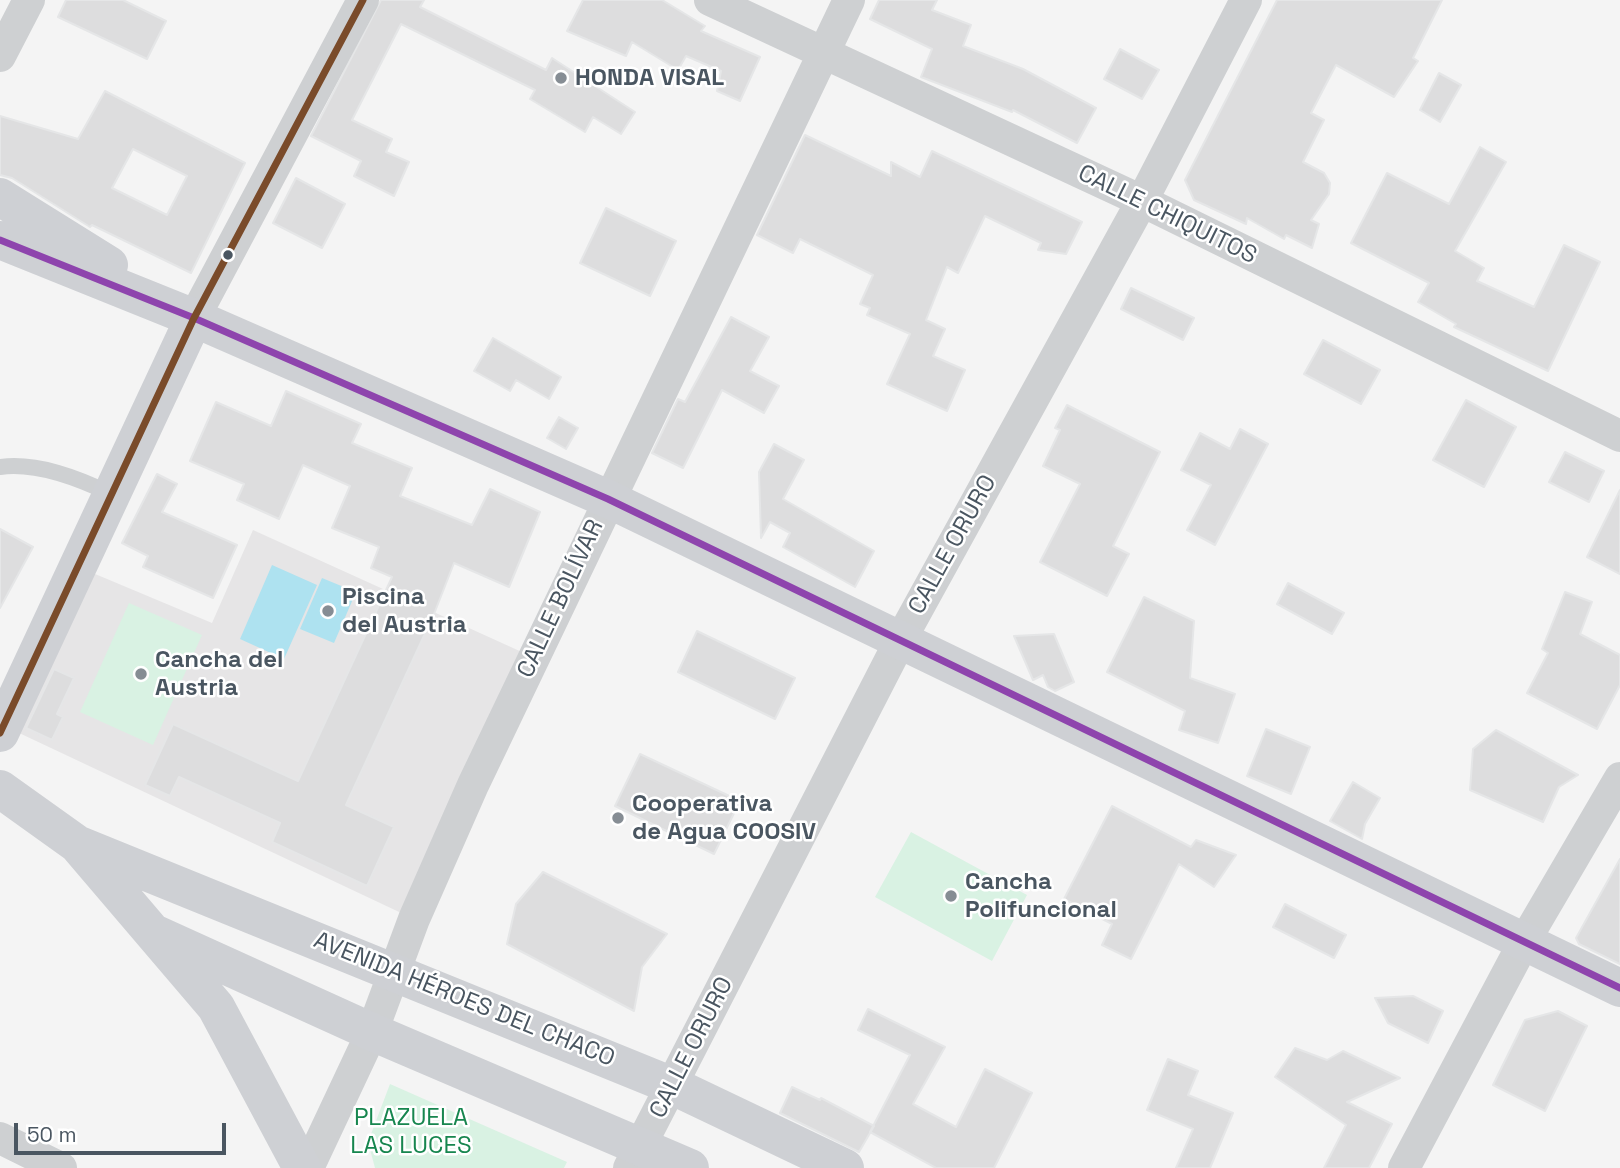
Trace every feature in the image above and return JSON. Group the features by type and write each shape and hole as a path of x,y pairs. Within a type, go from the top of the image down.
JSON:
{"street":[{"path":"0,56 29,0"},
{"path":"0,733 194,318 363,0"},
{"name":"CALLE CHIQUITOS","path":"710,0 1142,201 1620,436"},
{"name":"CALLE BOLÍVAR","path":"305,1168 372,1032 414,919 473,785 849,0"},
{"name":"CALLE ORURO","path":"635,1157 901,639 1142,201 1246,0"},
{"path":"0,197 194,318"},
{"path":"0,240 194,318 608,499 1620,988"},
{"path":"1404,1168 1524,942 1620,778"},
{"name":"AVENIDA HÉROES DEL CHACO","path":"0,789 77,844 156,934 372,1032 635,1157 690,1168"},
{"name":"AVENIDA HÉROES DEL CHACO","path":"77,844 396,971 673,1086 845,1168"},
{"path":"156,934 216,1007 305,1168"},
{"path":"0,1138 61,1168"}],"lane":[{"path":"0,467 23,464 91,484 113,495"}],"shaded area":[{"path":"253,530 535,658 414,919 17,732 88,571 212,623"}],"green space":[{"name":"Cancha del Austria","path":"129,603 202,635 153,745 80,712"},
{"name":"Cancha Polifuncional","path":"911,832 1027,895 992,961 875,897"},
{"name":"PLAZUELA LAS LUCES","path":"390,1084 567,1162 564,1168 375,1168 368,1142"}],"water":[{"path":"272,565 317,585 284,659 240,639"},
{"name":"Piscina del Austria","path":"322,578 356,592 334,643 300,629"}],"building":[{"path":"66,0 123,0 166,21 147,59 58,17"},
{"path":"381,0 424,0 420,7 546,70 552,58 635,112 621,134 593,117 585,132 530,99 535,90 401,24 352,120 392,139 386,152 409,162 394,196 354,176 361,161 311,136"},
{"path":"583,0 662,0 705,26 701,31 760,57 740,101 717,91 721,71 686,56 678,70 632,42 626,56 567,31"},
{"path":"879,0 937,0 932,10 971,25 963,46 1023,69 1096,108 1077,143 1013,110 1012,112 921,77 932,49 870,19"},
{"path":"1277,0 1442,0 1413,58 1418,61 1394,97 1336,65 1311,113 1324,120 1303,162 1324,173 1330,183 1329,194 1311,220 1319,224 1312,248 1286,235 1284,239 1247,218 1246,224 1194,200 1185,180"},
{"path":"1120,49 1159,70 1142,99 1104,79"},
{"path":"1439,73 1461,85 1440,122 1420,110"},
{"path":"105,91 245,163 191,273 92,225 90,227 12,178 0,175 0,116 78,139","holes":["133,149 187,176 167,215 112,188"]},
{"path":"805,135 891,176 891,162 920,177 932,151 1082,222 1066,254 1038,250 1041,243 985,216 958,273 947,267 926,320 945,329 933,356 965,370 947,411 887,384 910,334 867,315 870,308 860,304 873,275 800,239 793,253 757,235"},
{"path":"1480,147 1506,162 1455,251 1484,268 1477,281 1534,307 1564,245 1600,262 1548,371 1454,327 1456,324 1418,302 1429,283 1351,243 1387,173 1449,204"},
{"path":"296,178 345,204 322,248 273,223"},
{"path":"606,208 676,241 650,296 580,263"},
{"path":"1131,288 1194,318 1183,340 1121,309"},
{"path":"731,317 769,337 750,371 779,386 764,413 722,390 683,468 652,453 678,399 685,402"},
{"path":"493,338 561,377 549,399 516,380 510,391 474,371"},
{"path":"1323,340 1380,370 1361,404 1304,374"},
{"path":"286,391 361,424 352,443 412,468 400,496 472,525 490,489 540,512 509,587 454,563 434,614 346,805 394,827 367,886 272,842 280,823 179,777 170,796 145,785 173,724 298,781 392,577 371,568 379,547 332,528 350,486 303,465 279,519 237,500 244,484 190,461 216,402 271,426"},
{"path":"1466,400 1516,427 1484,487 1433,460"},
{"path":"1067,405 1160,452 1113,546 1129,554 1107,596 1040,562 1080,484 1043,466 1060,430 1055,428"},
{"path":"559,417 578,428 566,449 547,438"},
{"path":"1240,429 1268,444 1215,545 1187,530 1211,485 1181,470 1200,433 1230,449"},
{"path":"774,444 804,460 783,499 874,551 855,587 783,547 790,533 770,522 761,538 759,472"},
{"path":"1565,452 1604,471 1589,502 1549,482"},
{"path":"157,474 177,484 162,512 237,545 213,598 143,567 148,556 122,543"},
{"path":"1620,490 1620,574 1587,557"},
{"path":"0,529 33,547 0,608"},
{"path":"1288,583 1344,613 1332,634 1277,604"},
{"path":"1565,592 1592,602 1580,634 1620,655 1620,685 1597,729 1527,693 1548,653 1542,649"},
{"path":"1144,597 1194,621 1190,678 1235,694 1218,743 1179,730 1185,711 1107,672"},
{"path":"697,631 795,678 775,719 678,672"},
{"path":"1054,634 1074,682 1055,691 1048,687 1043,675 1033,680 1014,636"},
{"path":"54,669 74,678 57,714 63,717 52,740 26,728"},
{"path":"1266,729 1310,747 1291,794 1247,776"},
{"path":"1496,730 1578,775 1559,787 1543,822 1470,790 1473,749"},
{"path":"640,754 740,801 714,854 615,806"},
{"path":"1353,782 1380,798 1365,824 1362,839 1330,821"},
{"path":"1112,806 1191,847 1196,840 1236,855 1214,887 1179,864 1131,959 1102,945 1112,924 1064,899"},
{"path":"1620,859 1620,964 1579,944 1576,938"},
{"path":"543,872 667,934 642,967 634,1011 507,944 516,904"},
{"path":"1285,904 1346,935 1334,958 1273,927"},
{"path":"1413,996 1443,1011 1428,1043 1388,1023 1375,998"},
{"path":"868,1009 945,1047 913,1104 956,1127 985,1069 1032,1093 994,1168 936,1168 870,1132 910,1055 858,1030"},
{"path":"1558,1011 1587,1026 1545,1111 1493,1085 1525,1020"},
{"path":"1295,1048 1327,1060 1343,1051 1400,1078 1347,1102 1392,1124 1369,1168 1324,1168 1346,1125 1275,1077"},
{"path":"1168,1059 1198,1071 1188,1095 1233,1113 1210,1168 1176,1168 1193,1129 1147,1110"},
{"path":"792,1087 820,1100 821,1098 874,1126 859,1152 780,1113"}],"transit line":[{"path":"0,733 194,318 363,0"},
{"path":"0,240 194,318 608,499 1620,988"}],"place":[{"name":"HONDA VISAL","path":"561,78"},
{"name":"Piscina del Austria","path":"328,611"},
{"name":"Cancha del Austria","path":"141,674"},
{"name":"Cooperativa de Agua COOSIV","path":"618,818"},
{"name":"Cancha Polifuncional","path":"951,896"}]}
